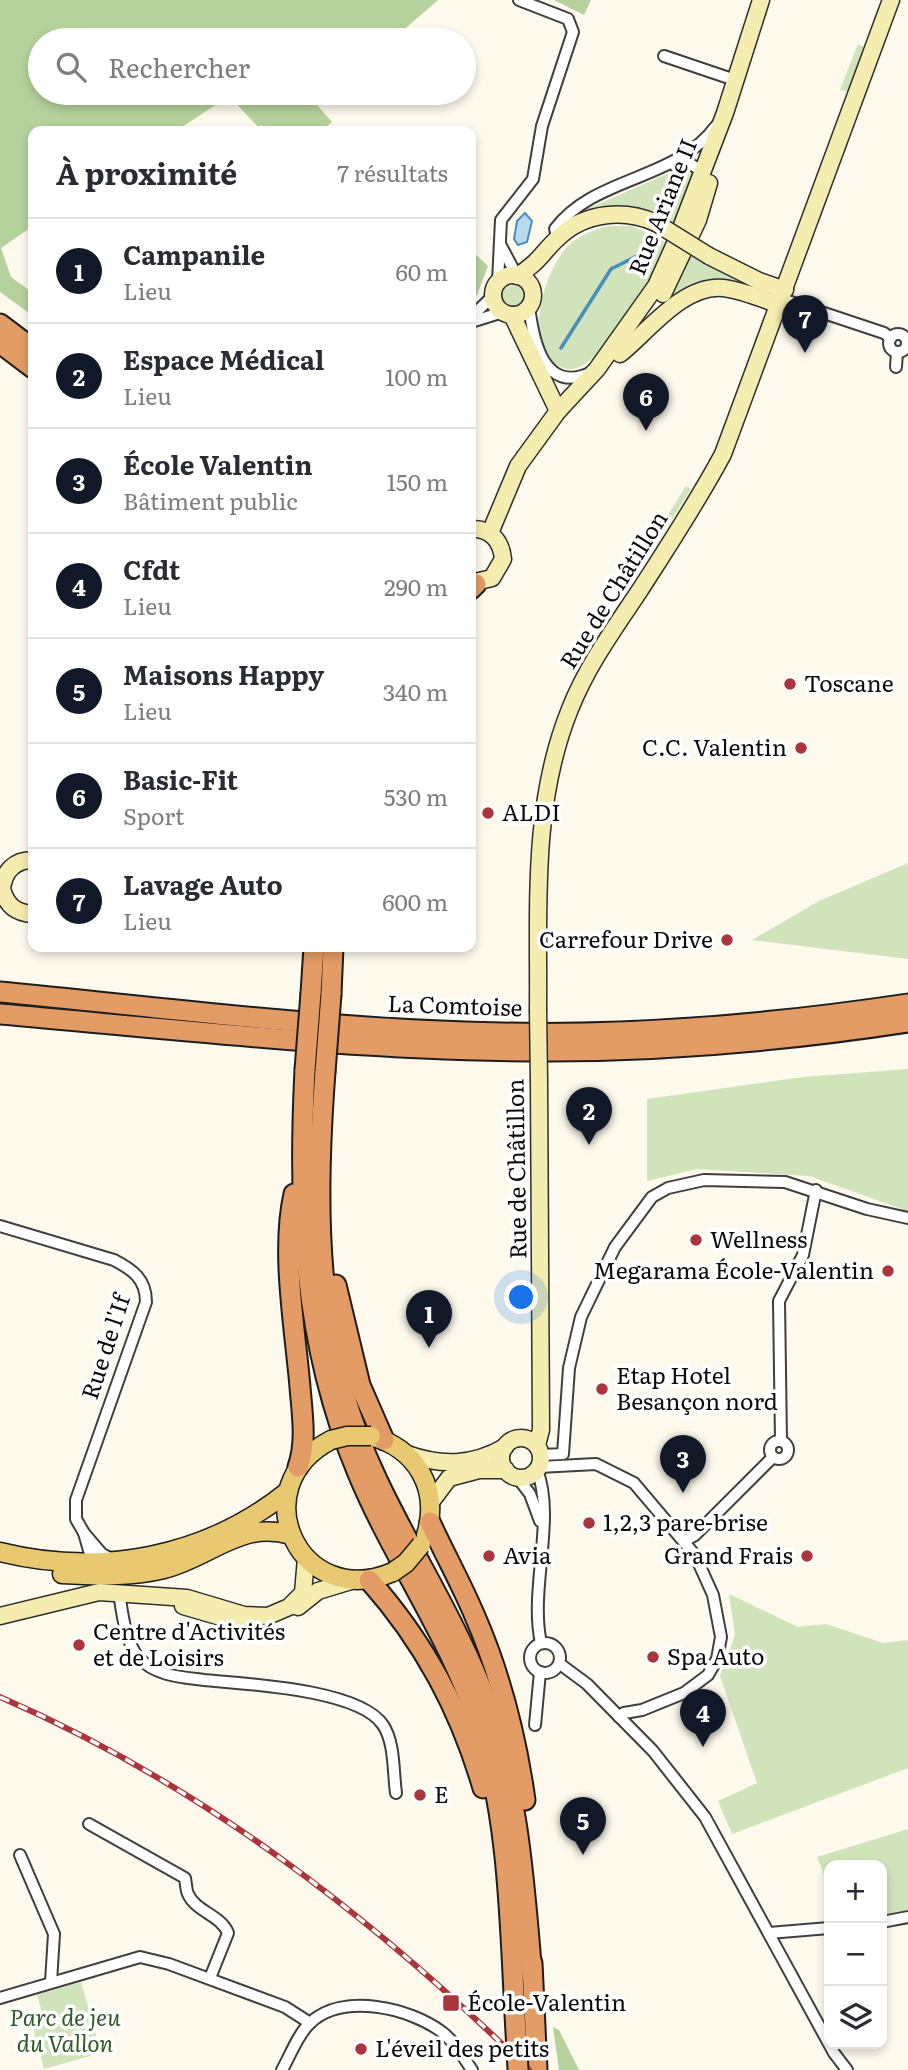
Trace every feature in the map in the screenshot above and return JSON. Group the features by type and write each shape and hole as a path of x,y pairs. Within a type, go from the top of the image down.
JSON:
{"highway":[{"path":"0,324 28,345"},
{"path":"0,344 28,364"},
{"path":"314,952 311,993 315,1071 322,1106 329,1240 341,1312 377,1438"},
{"path":"298,1467 302,1421 289,1215 331,994 333,952"},
{"name":"La Comtoise","path":"0,990 377,1028 501,1033 600,1032 767,1022 908,1004"},
{"name":"La Comtoise","path":"0,1014 375,1045 525,1050 768,1040 908,1022"},
{"path":"322,1106 321,1241 327,1305 338,1368 352,1417 370,1463 461,1644 494,1726 520,1836 533,1976"},
{"path":"300,1166 308,1287 330,1397 367,1494 448,1651 474,1711 497,1794 507,1889 517,2049 530,2069"},
{"path":"430,1522 478,1623 510,1720 529,1833 533,1976 530,2069"},
{"path":"360,1580 414,1636 453,1703 480,1779 507,1889"}],"main road":[{"path":"347,1436 377,1438 407,1454 425,1479 431,1502 430,1522 421,1545 393,1572 360,1580 329,1574 306,1559 291,1535 286,1506 287,1492 298,1467 307,1456 331,1440 347,1436"},
{"path":"121,1576 141,1559 204,1541 268,1507 287,1492"},
{"path":"0,1562 53,1574 121,1576 173,1566 261,1529 291,1535"},
{"path":"0,1552 33,1559 92,1563 121,1576"}],"street":[{"path":"519,0 568,19 573,33 542,125 533,179 524,194 506,211 499,242 495,289 507,313 522,330 534,366 555,399 558,411"},
{"name":"Rue Ariane II","path":"586,382 620,354 654,311 677,269 707,190 735,80 761,0"},
{"name":"Rue de Châtillon","path":"539,1459 540,837 544,803 558,742 570,709 598,652 697,501 723,454 891,0"},
{"path":"664,56 735,80"},
{"path":"670,166 699,146 726,113"},
{"name":"Rue Ariane II","path":"490,533 518,466 558,411 597,369 656,286 726,113"},
{"path":"558,238 555,229 572,209 670,166 687,162 702,171 707,190"},
{"path":"476,313 506,276 517,276 538,263 558,238 582,222 609,214 636,216 656,223 709,256 760,281 782,298"},
{"path":"499,242 517,276 531,288 529,306 536,351 544,364 570,376 584,375 597,369"},
{"path":"620,354 688,296 722,288 782,298 884,333 891,338"},
{"path":"476,318 522,313 529,306"},
{"path":"891,338 901,335 907,341 904,349 897,352"},
{"path":"891,338 890,348 897,352"},
{"path":"896,367 897,352"},
{"path":"476,530 490,533 500,544 501,566 492,578 476,584"},
{"path":"28,861 5,865 2,889 4,907 28,913"},
{"path":"431,1502 449,1478 479,1471 528,1477 539,1459 563,1454 569,1368 581,1317 615,1247 652,1197 668,1188 704,1180 785,1182 867,1209 908,1217"},
{"path":"684,1541 695,1535 773,1457 781,1459 787,1454 788,1447 781,1441 779,1301 803,1255 816,1190"},
{"name":"Rue de l'If","path":"0,1226 114,1260 131,1268 146,1289 146,1302 76,1500 76,1519 84,1533"},
{"path":"540,1406 501,1458 511,1474 530,1494 542,1524"},
{"path":"407,1454 434,1462 454,1464 487,1456 511,1443 528,1439 539,1459 542,1490 536,1615 541,1643"},
{"path":"539,1459 552,1469 589,1464 622,1475 645,1494 669,1528 695,1555 713,1595 721,1637 717,1659 708,1675 684,1693 619,1717"},
{"path":"84,1533 92,1563"},
{"path":"84,1533 121,1576 144,1593 241,1625 259,1625 290,1614 318,1591 360,1580"},
{"path":"144,1593 187,1598 244,1615 268,1616 289,1607 303,1593 306,1559"},
{"path":"0,1616 76,1596 121,1576"},
{"path":"121,1576 129,1639 137,1656 155,1669 179,1678 324,1695 363,1708 376,1716 389,1737 396,1793"},
{"path":"541,1643 556,1647 561,1655 560,1664 549,1673 540,1672 533,1667 530,1658 532,1649 541,1643"},
{"path":"560,1664 587,1684 653,1751 705,1817 834,2053 847,2070"},
{"path":"535,1725 540,1672"},
{"path":"89,1824 185,1878 187,1893 194,1903 225,1926 228,1933 225,1947 210,1978"},
{"path":"20,1855 54,1934 51,1982"},
{"path":"887,1921 908,1916"},
{"path":"769,1933 824,1928"},
{"path":"0,1998 140,1958 210,1978 285,2007 310,2023"},
{"path":"282,2070 310,2023 355,2006 397,2010 442,2031 453,2041 472,2070"}],"green space":[{"path":"0,0 438,0 406,28 28,28 28,105 215,105 184,126 28,126 28,229 1,248 11,277 28,289 28,312 0,292"},
{"path":"554,0 591,0 584,15"},
{"path":"858,44 865,48 849,92 840,90"},
{"path":"237,105 317,105 332,122 328,126 257,126"},
{"path":"685,166 695,172 679,226 653,213 628,207 603,208 573,215"},
{"path":"608,226 632,226 669,244 641,295 613,336 585,364 572,369 564,368 552,362 544,351 540,337 539,320 546,285 569,245 587,233"},
{"path":"476,255 488,266 476,296"},
{"path":"689,255 744,285 670,304 671,293"},
{"path":"514,285 525,292 526,297 519,308 514,309 503,302 502,297 509,286"},
{"path":"686,486 691,489 636,576 631,574"},
{"path":"908,863 908,959 752,940 819,901"},
{"path":"908,1069 908,1211 809,1176 697,1169 647,1181 647,1099 803,1077"},
{"path":"729,1594 798,1627 826,1624 883,1643 908,1640 908,1768 732,1834 718,1801 757,1783 720,1676 735,1635"},
{"path":"908,1829 908,1910 887,1915 887,1860 824,1860 824,1875 817,1857"},
{"name":"Parc de jeu du Vallon","path":"81,1982 101,2053 44,2069 30,2017 42,2013 37,1995"},
{"path":"553,2027 559,2030 579,2070 559,2070"}],"water":[{"path":"525,213 532,221 527,242 518,245 514,239 517,221"}],"waterway":[{"path":"561,348 611,269 643,253"},
{"path":"627,261 642,265"}],"railway":[{"path":"0,1697 74,1732 146,1771 215,1813 282,1859 347,1908 409,1960 529,2070"}],"place":[{"name":"Lavage Auto","path":"805,353"},
{"name":"Basic-Fit","path":"646,431"},
{"name":"Toscane","path":"790,684"},
{"name":"C.C. Valentin","path":"801,748"},
{"name":"ALDI","path":"488,813"},
{"name":"Carrefour Drive","path":"727,940"},
{"name":"Espace Médical","path":"589,1145"},
{"name":"Wellness","path":"696,1240"},
{"name":"Megarama École-Valentin","path":"888,1271"},
{"name":"Campanile","path":"429,1348"},
{"name":"Etap Hotel Besançon nord","path":"602,1389"},
{"name":"École Valentin","path":"683,1493"},
{"name":"1,2,3 pare-brise","path":"589,1523"},
{"name":"Avia","path":"489,1556"},
{"name":"Grand Frais","path":"807,1556"},
{"name":"Centre d'Activités et de Loisirs","path":"79,1645"},
{"name":"Spa Auto","path":"653,1657"},
{"name":"Cfdt","path":"703,1747"},
{"name":"E","path":"420,1795"},
{"name":"Maisons Happy","path":"583,1855"},
{"name":"École-Valentin","path":"451,2003"},
{"name":"L'éveil des petits","path":"361,2049"}]}
